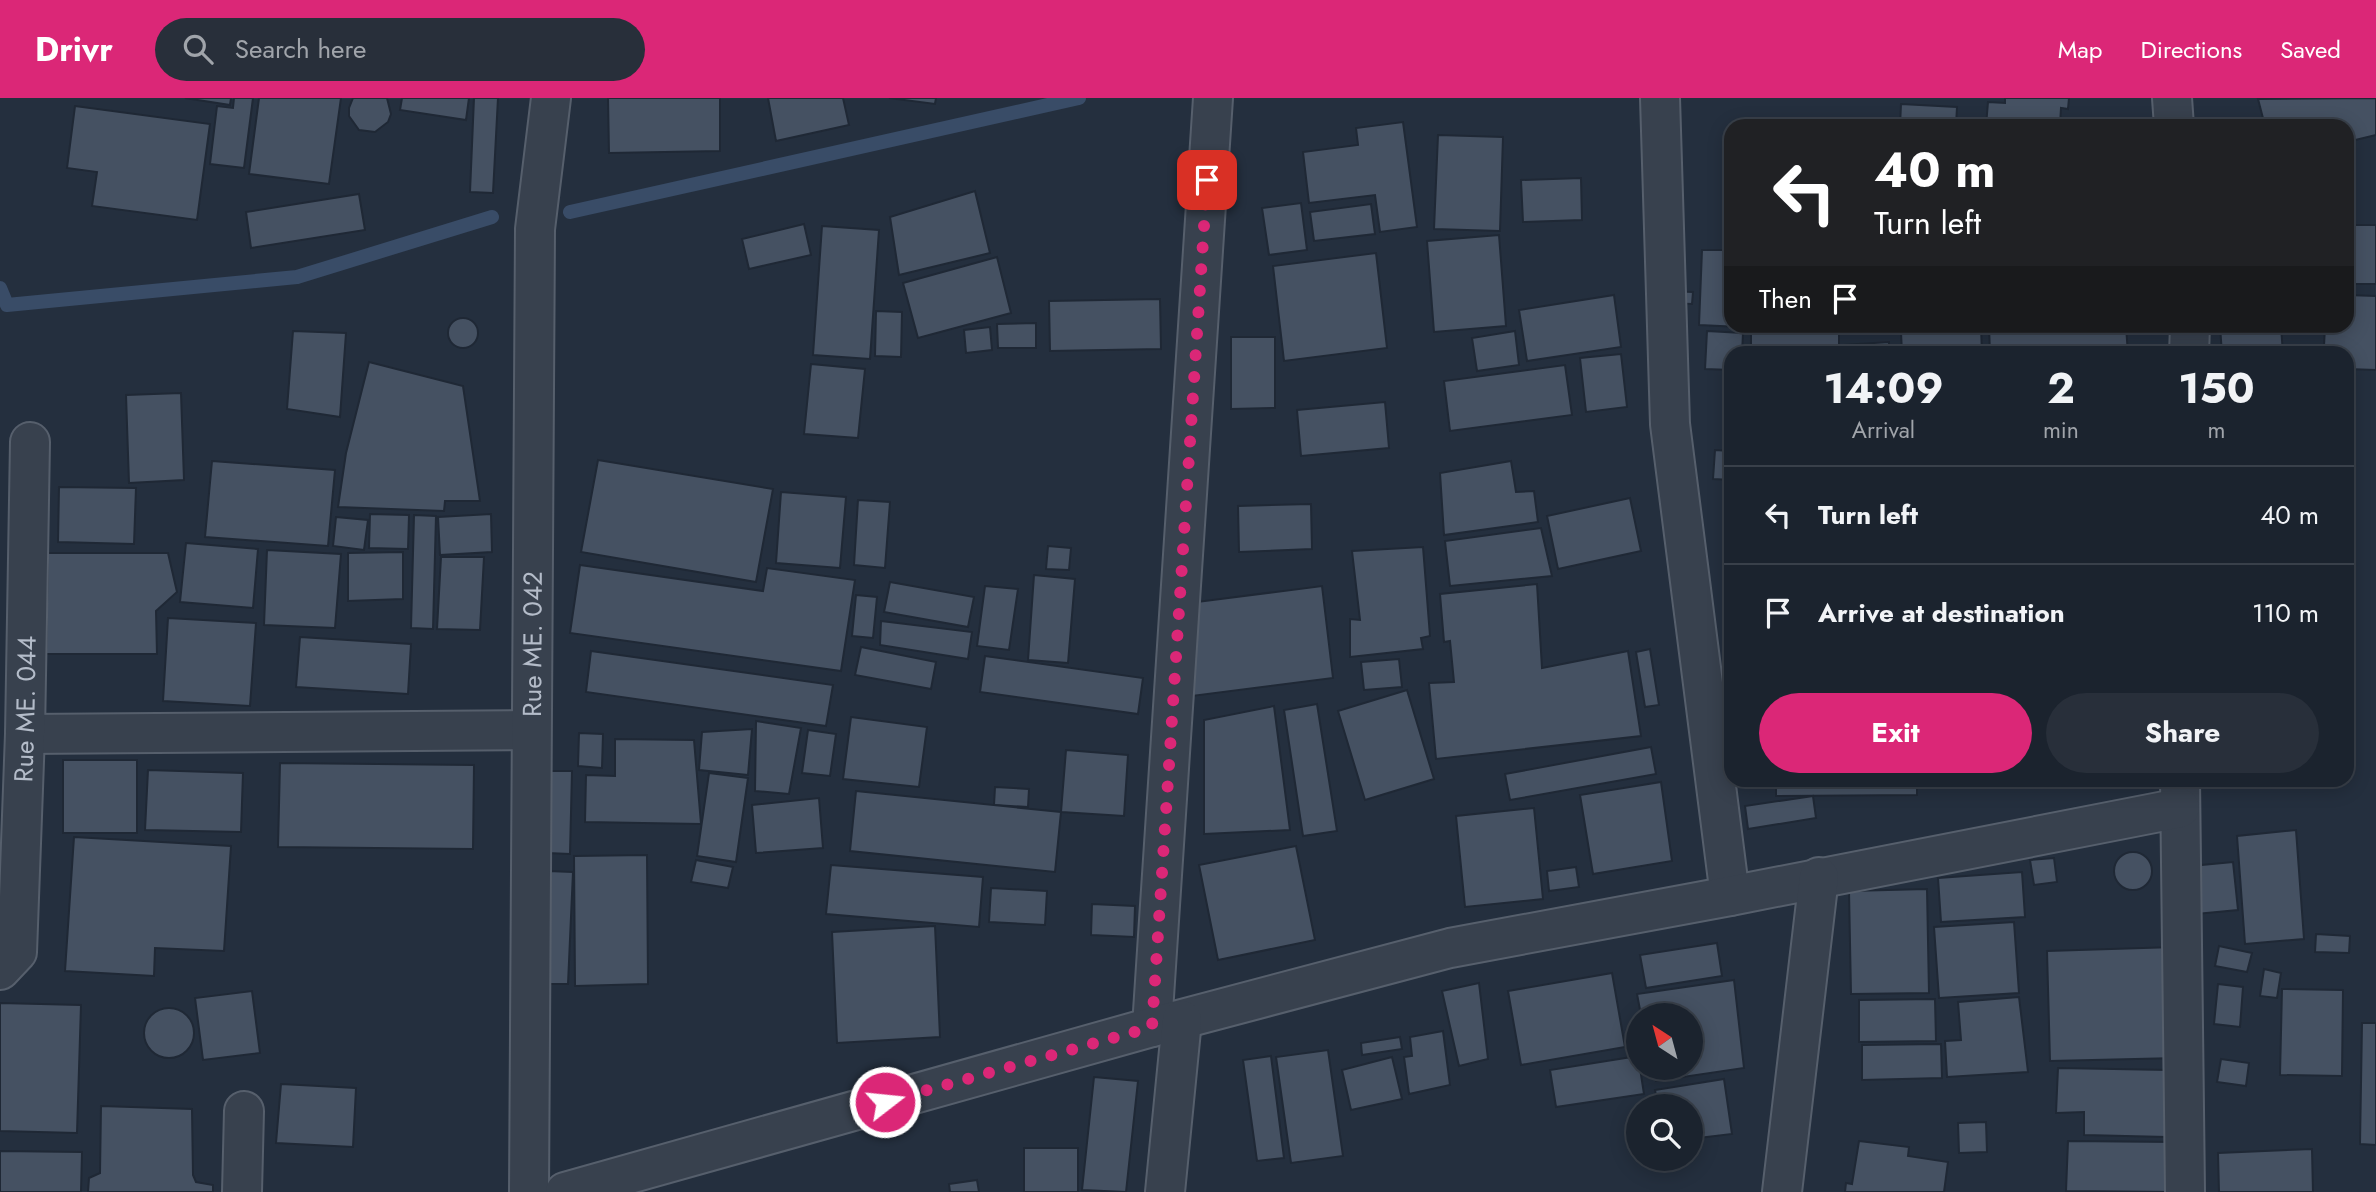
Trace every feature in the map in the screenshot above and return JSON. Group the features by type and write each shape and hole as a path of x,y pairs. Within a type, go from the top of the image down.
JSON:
{"street":[{"name":"Rue ME. 042","path":"529,1192 535,229 551,98"},
{"path":"1165,1192 1167,1023 1213,98"},
{"path":"1660,98 1670,424 1730,896"},
{"path":"2172,98 2174,119"},
{"name":"Rue ME. 044","path":"0,970 17,952 25,734 30,442"},
{"path":"25,734 531,730"},
{"path":"565,1192 1167,1023 1450,948 1730,896 2180,794 2185,1192"},
{"path":"1782,1192 1819,877"},
{"path":"242,1192 244,1111"}],"building":[{"path":"185,98 231,98 230,105"},
{"path":"234,98 253,98 244,168 210,164 217,106 233,108"},
{"path":"259,98 341,98 329,184 249,174"},
{"path":"353,98 387,98 391,114 388,122 375,132 359,130 349,116"},
{"path":"402,98 469,98 466,120 400,110"},
{"path":"474,98 498,98 493,193 470,192"},
{"path":"608,98 720,98 720,151 609,153"},
{"path":"768,98 843,98 849,125 776,141"},
{"path":"889,98 936,98 935,104"},
{"path":"2005,98 2069,98 2068,109 2061,108 2060,119 1987,119 1988,102 2005,103"},
{"path":"2376,98 2376,135 2354,140 2354,119 2263,119 2258,99"},
{"path":"1901,104 1957,107 1956,119 1900,119"},
{"path":"75,106 210,124 197,220 92,206 97,172 67,168"},
{"path":"1403,122 1417,227 1380,232 1375,195 1309,203 1303,152 1358,145 1356,128"},
{"path":"1438,135 1503,137 1500,231 1434,229"},
{"path":"1581,178 1582,220 1523,222 1521,180"},
{"path":"975,191 990,253 899,275 890,217"},
{"path":"359,194 365,230 251,248 246,212"},
{"path":"1301,203 1307,250 1269,255 1262,208"},
{"path":"1371,204 1375,234 1314,241 1310,212"},
{"path":"804,224 811,255 749,269 742,239"},
{"path":"2354,225 2376,225 2376,284 2354,284"},
{"path":"822,226 879,230 870,359 813,355"},
{"path":"1499,235 1506,326 1434,332 1427,241"},
{"path":"1702,250 1724,250 1724,326 1699,325"},
{"path":"1376,253 1387,348 1284,361 1273,266"},
{"path":"997,257 1011,313 918,338 903,283"},
{"path":"1668,291 1693,292 1692,304 1668,303"},
{"path":"1614,295 1621,347 1527,361 1519,310"},
{"path":"2354,295 2376,296 2376,370 2354,369 2354,346 2324,346 2325,333 2354,333"},
{"path":"1160,299 1161,349 1050,351 1049,301"},
{"path":"876,311 902,312 901,357 875,356"},
{"path":"463,318 474,322 478,333 474,344 463,348 452,344 448,333 452,322"},
{"path":"1036,323 1036,348 998,348 997,324"},
{"path":"990,327 992,350 966,353 964,330"},
{"path":"293,331 346,333 340,417 287,409"},
{"path":"1515,331 1519,365 1477,371 1472,338"},
{"path":"1707,331 1743,333 1742,346 1724,346 1724,370 1705,369"},
{"path":"1751,333 1839,333 1839,346 1751,346"},
{"path":"1901,333 1981,333 1982,346 1902,346"},
{"path":"1989,333 2126,333 2127,346 1990,346"},
{"path":"2220,333 2282,333 2282,346 2221,346"},
{"path":"1231,337 1275,337 1275,408 1231,409"},
{"path":"1889,342 1889,346 1844,345"},
{"path":"1621,354 1627,407 1586,412 1580,358"},
{"path":"369,362 463,386 480,501 445,501 444,511 338,507 346,453"},
{"path":"811,364 865,369 858,438 804,434"},
{"path":"1565,365 1572,415 1450,431 1444,381"},
{"path":"181,393 184,480 129,483 126,395"},
{"path":"1385,402 1389,448 1301,456 1297,410"},
{"path":"1715,450 1724,451 1724,480 1713,479"},
{"path":"598,460 773,489 756,582 581,552"},
{"path":"212,461 335,470 328,546 205,537"},
{"path":"1511,461 1516,492 1534,491 1538,522 1444,535 1440,473"},
{"path":"59,487 136,488 134,544 58,542"},
{"path":"781,492 846,497 840,568 776,563"},
{"path":"1630,498 1641,551 1558,569 1547,516"},
{"path":"858,500 890,502 885,568 854,565"},
{"path":"1311,504 1312,549 1239,552 1238,506"},
{"path":"370,514 409,515 408,549 369,548"},
{"path":"491,514 492,552 440,555 438,517"},
{"path":"414,515 436,516 433,629 411,628"},
{"path":"336,517 368,520 364,550 333,546"},
{"path":"1541,528 1552,576 1450,586 1445,541"},
{"path":"186,543 258,549 253,608 180,602"},
{"path":"1048,546 1071,548 1069,570 1046,569"},
{"path":"1423,547 1430,636 1421,638 1423,649 1350,657 1350,619 1360,620 1352,551"},
{"path":"267,550 341,554 335,628 264,625"},
{"path":"403,552 403,599 348,601 348,553"},
{"path":"48,553 168,553 177,592 156,611 157,654 46,654"},
{"path":"441,557 484,557 480,630 437,629"},
{"path":"580,565 763,591 767,568 855,580 841,671 570,633"},
{"path":"1034,575 1075,579 1068,663 1028,660"},
{"path":"890,582 974,597 968,627 884,612"},
{"path":"1537,584 1542,668 1628,651 1641,736 1436,759 1429,683 1454,682 1450,641 1444,642 1440,594"},
{"path":"985,586 1018,589 1009,650 977,646"},
{"path":"1322,586 1333,678 1192,696 1181,604"},
{"path":"856,595 877,597 873,638 852,636"},
{"path":"168,618 256,623 250,706 163,701"},
{"path":"881,621 972,632 968,659 880,645"},
{"path":"300,637 411,644 408,694 296,687"},
{"path":"861,647 936,662 931,689 855,675"},
{"path":"1650,649 1659,705 1645,707 1636,652"},
{"path":"591,651 833,685 826,726 586,692"},
{"path":"985,656 1143,678 1138,714 980,692"},
{"path":"1399,659 1402,687 1364,690 1361,662"},
{"path":"1407,690 1434,779 1365,800 1338,711"},
{"path":"1317,704 1337,831 1303,836 1284,710"},
{"path":"1274,706 1290,830 1204,834 1204,720"},
{"path":"851,717 927,727 919,787 843,779"},
{"path":"756,721 801,728 789,794 755,791"},
{"path":"752,729 748,775 699,770 702,732"},
{"path":"808,730 836,734 830,776 802,773"},
{"path":"579,733 603,734 602,768 578,766"},
{"path":"615,739 694,740 701,824 585,822 586,775 615,776"},
{"path":"1651,747 1656,774 1510,800 1505,774"},
{"path":"1066,750 1128,755 1124,816 1061,812"},
{"path":"63,760 137,760 137,833 63,833"},
{"path":"280,763 474,765 473,849 278,847"},
{"path":"148,770 243,773 241,832 145,830"},
{"path":"549,771 572,771 570,854 547,853"},
{"path":"709,773 748,778 736,862 697,856"},
{"path":"1661,782 1672,861 1593,874 1580,795"},
{"path":"995,787 1029,789 1028,807 994,805"},
{"path":"1776,787 1917,787 1917,795 1776,796"},
{"path":"856,791 1061,812 1055,872 850,851"},
{"path":"1813,796 1816,818 1748,829 1745,806"},
{"path":"819,798 823,848 756,853 752,805"},
{"path":"1534,808 1543,899 1465,907 1456,816"},
{"path":"2296,830 2304,939 2245,944 2237,836"},
{"path":"74,837 231,846 224,951 155,948 154,976 65,971"},
{"path":"1296,846 1315,940 1218,960 1199,865"},
{"path":"2133,852 2146,858 2152,871 2146,884 2133,890 2120,884 2114,871 2120,858"},
{"path":"647,855 648,984 575,986 574,856"},
{"path":"2054,858 2057,882 2034,885 2030,860"},
{"path":"696,860 733,867 728,888 691,882"},
{"path":"2233,862 2238,910 2196,914 2191,866"},
{"path":"831,865 983,877 979,927 826,914"},
{"path":"1576,867 1579,887 1549,891 1547,871"},
{"path":"548,871 573,872 568,984 544,984"},
{"path":"2022,872 2025,917 1941,922 1938,878"},
{"path":"991,888 1047,891 1045,925 989,922"},
{"path":"1927,889 1929,993 1851,994 1849,891"},
{"path":"1092,904 1135,906 1134,937 1091,935"},
{"path":"2014,922 2019,993 1939,998 1934,927"},
{"path":"935,926 940,1037 837,1043 832,932"},
{"path":"2316,934 2350,936 2349,953 2315,952"},
{"path":"1717,943 1722,976 1646,988 1640,955"},
{"path":"2219,946 2252,953 2247,972 2215,966"},
{"path":"2175,947 2178,1058 2050,1061 2047,951"},
{"path":"2264,969 2281,973 2277,998 2260,996"},
{"path":"1612,973 1625,1047 1521,1065 1508,991"},
{"path":"1734,980 1744,1068 1703,1074 1703,1003 1639,1003 1637,994"},
{"path":"1479,983 1488,1059 1459,1066 1442,991"},
{"path":"2218,984 2243,987 2240,1027 2214,1024"},
{"path":"2282,989 2343,990 2342,1076 2280,1075"},
{"path":"252,991 260,1053 203,1060 195,998"},
{"path":"2019,997 2028,1072 1947,1077 1945,1041 1961,1040 1958,1002"},
{"path":"1935,999 1936,1041 1859,1042 1859,1000"},
{"path":"0,1003 81,1005 77,1133 0,1131"},
{"path":"169,1008 187,1015 194,1033 187,1051 169,1058 151,1051 144,1033 151,1015"},
{"path":"2362,1023 2376,1023 2376,1145 2360,1144"},
{"path":"1443,1031 1450,1085 1409,1094 1404,1057 1412,1056 1410,1037"},
{"path":"1400,1037 1402,1049 1362,1055 1361,1043"},
{"path":"1941,1044 1942,1078 1862,1080 1862,1045"},
{"path":"1328,1050 1343,1156 1291,1163 1276,1057"},
{"path":"1271,1056 1284,1158 1257,1161 1243,1060"},
{"path":"1392,1057 1402,1099 1351,1110 1342,1070"},
{"path":"1626,1058 1626,1080 1642,1080 1644,1094 1626,1094 1626,1097 1556,1107 1550,1070"},
{"path":"2221,1059 2249,1063 2246,1086 2217,1082"},
{"path":"2058,1068 2169,1070 2167,1137 2084,1135 2084,1112 2056,1113"},
{"path":"1094,1077 1138,1081 1126,1192 1082,1190"},
{"path":"1724,1079 1732,1134 1703,1137 1703,1094 1656,1094 1655,1090"},
{"path":"281,1084 356,1088 353,1147 276,1143"},
{"path":"101,1106 192,1109 193,1175 196,1182 213,1185 213,1192 88,1192 89,1178 100,1173"},
{"path":"1986,1122 1987,1152 1959,1153 1958,1123"},
{"path":"1859,1141 1909,1147 1908,1156 1948,1162 1944,1192 1845,1192 1846,1183 1852,1184"},
{"path":"2068,1141 2175,1142 2174,1192 2066,1191"},
{"path":"1024,1148 1078,1148 1078,1192 1024,1192"},
{"path":"2312,1149 2313,1192 2219,1192 2218,1153"},
{"path":"0,1151 82,1152 81,1192 0,1192"},
{"path":"977,1180 979,1192 950,1192 949,1184"}],"waterway":[{"path":"570,212 1079,98"},
{"path":"0,288 7,305 297,277 492,217"}],"route":[{"path":"885,1102 1152,1027 1207,180"}]}
